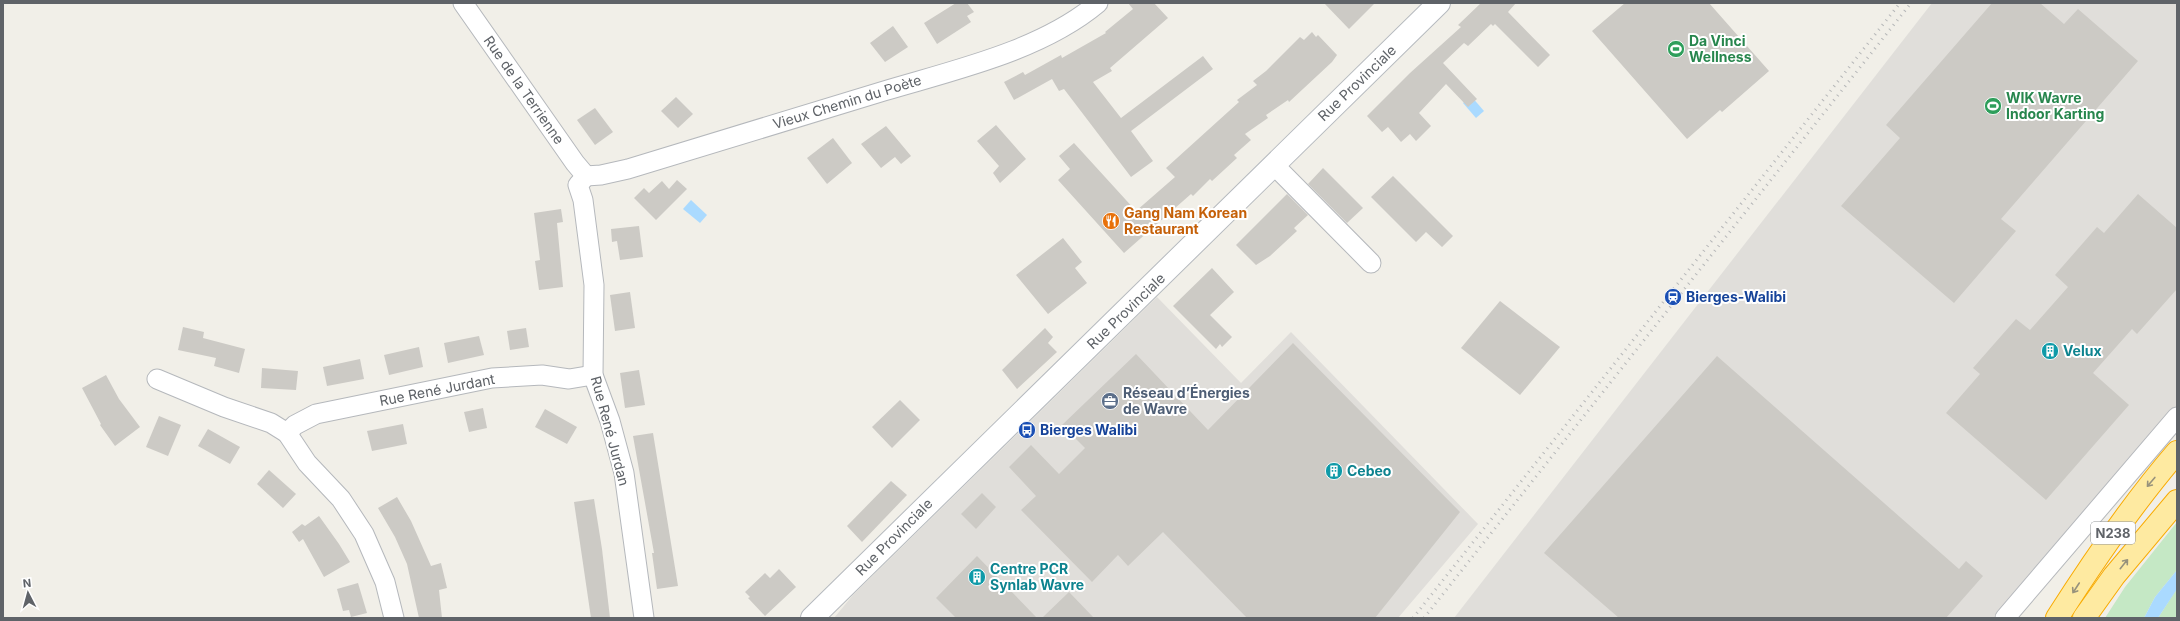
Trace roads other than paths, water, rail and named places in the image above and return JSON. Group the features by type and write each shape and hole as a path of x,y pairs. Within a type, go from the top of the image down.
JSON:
{"highway":[{"name":"N238","path":"2057,618 2105,544 2149,484 2177,452"},
{"name":"N238","path":"2084,618 2114,576 2177,501"}],"main road":[{"name":"Rue Provinciale","path":"812,618 914,516 1165,274 1274,164 1439,3"}],"street":[{"name":"Rue de la Terrienne","path":"463,3 575,163 586,176"},
{"name":"Vieux Chemin du Poète","path":"586,176 601,175 628,169 970,65 1051,34 1085,14 1098,3"},
{"path":"1274,164 1371,263"},
{"name":"Rue René Jurdan","path":"586,176 578,185 583,200 594,284 593,375 610,421 624,473 644,618"},
{"name":"Rue René Jurdant","path":"287,433 295,425 316,414 460,383 517,376 542,375 569,378 593,375"},
{"path":"157,379 224,407 270,423 287,433 307,463 341,499 364,534 385,582 394,618"},
{"path":"2005,618 2177,417"}],"water":[{"path":"1471,96 1484,111 1476,118 1463,103"},
{"path":"691,200 707,215 700,223 683,209"},
{"path":"2177,570 2177,589 2158,618 2144,618 2155,597"}],"railway":[{"path":"1413,618 1900,3"},
{"path":"1424,618 1911,3"}],"place":[{"name":"Da Vinci Wellness","path":"1676,49"},
{"name":"WIK Wavre Indoor Karting","path":"1993,106"},
{"name":"Gang Nam Korean Restaurant","path":"1111,221"},
{"name":"Bierges-Walibi","path":"1673,297"},
{"name":"Velux","path":"2050,351"},
{"name":"Réseau d’Énergies de Wavre","path":"1110,401"},
{"name":"Bierges Walibi","path":"1027,430"},
{"name":"Cebeo","path":"1334,471"},
{"name":"Centre PCR Synlab Wavre","path":"977,577"}]}
